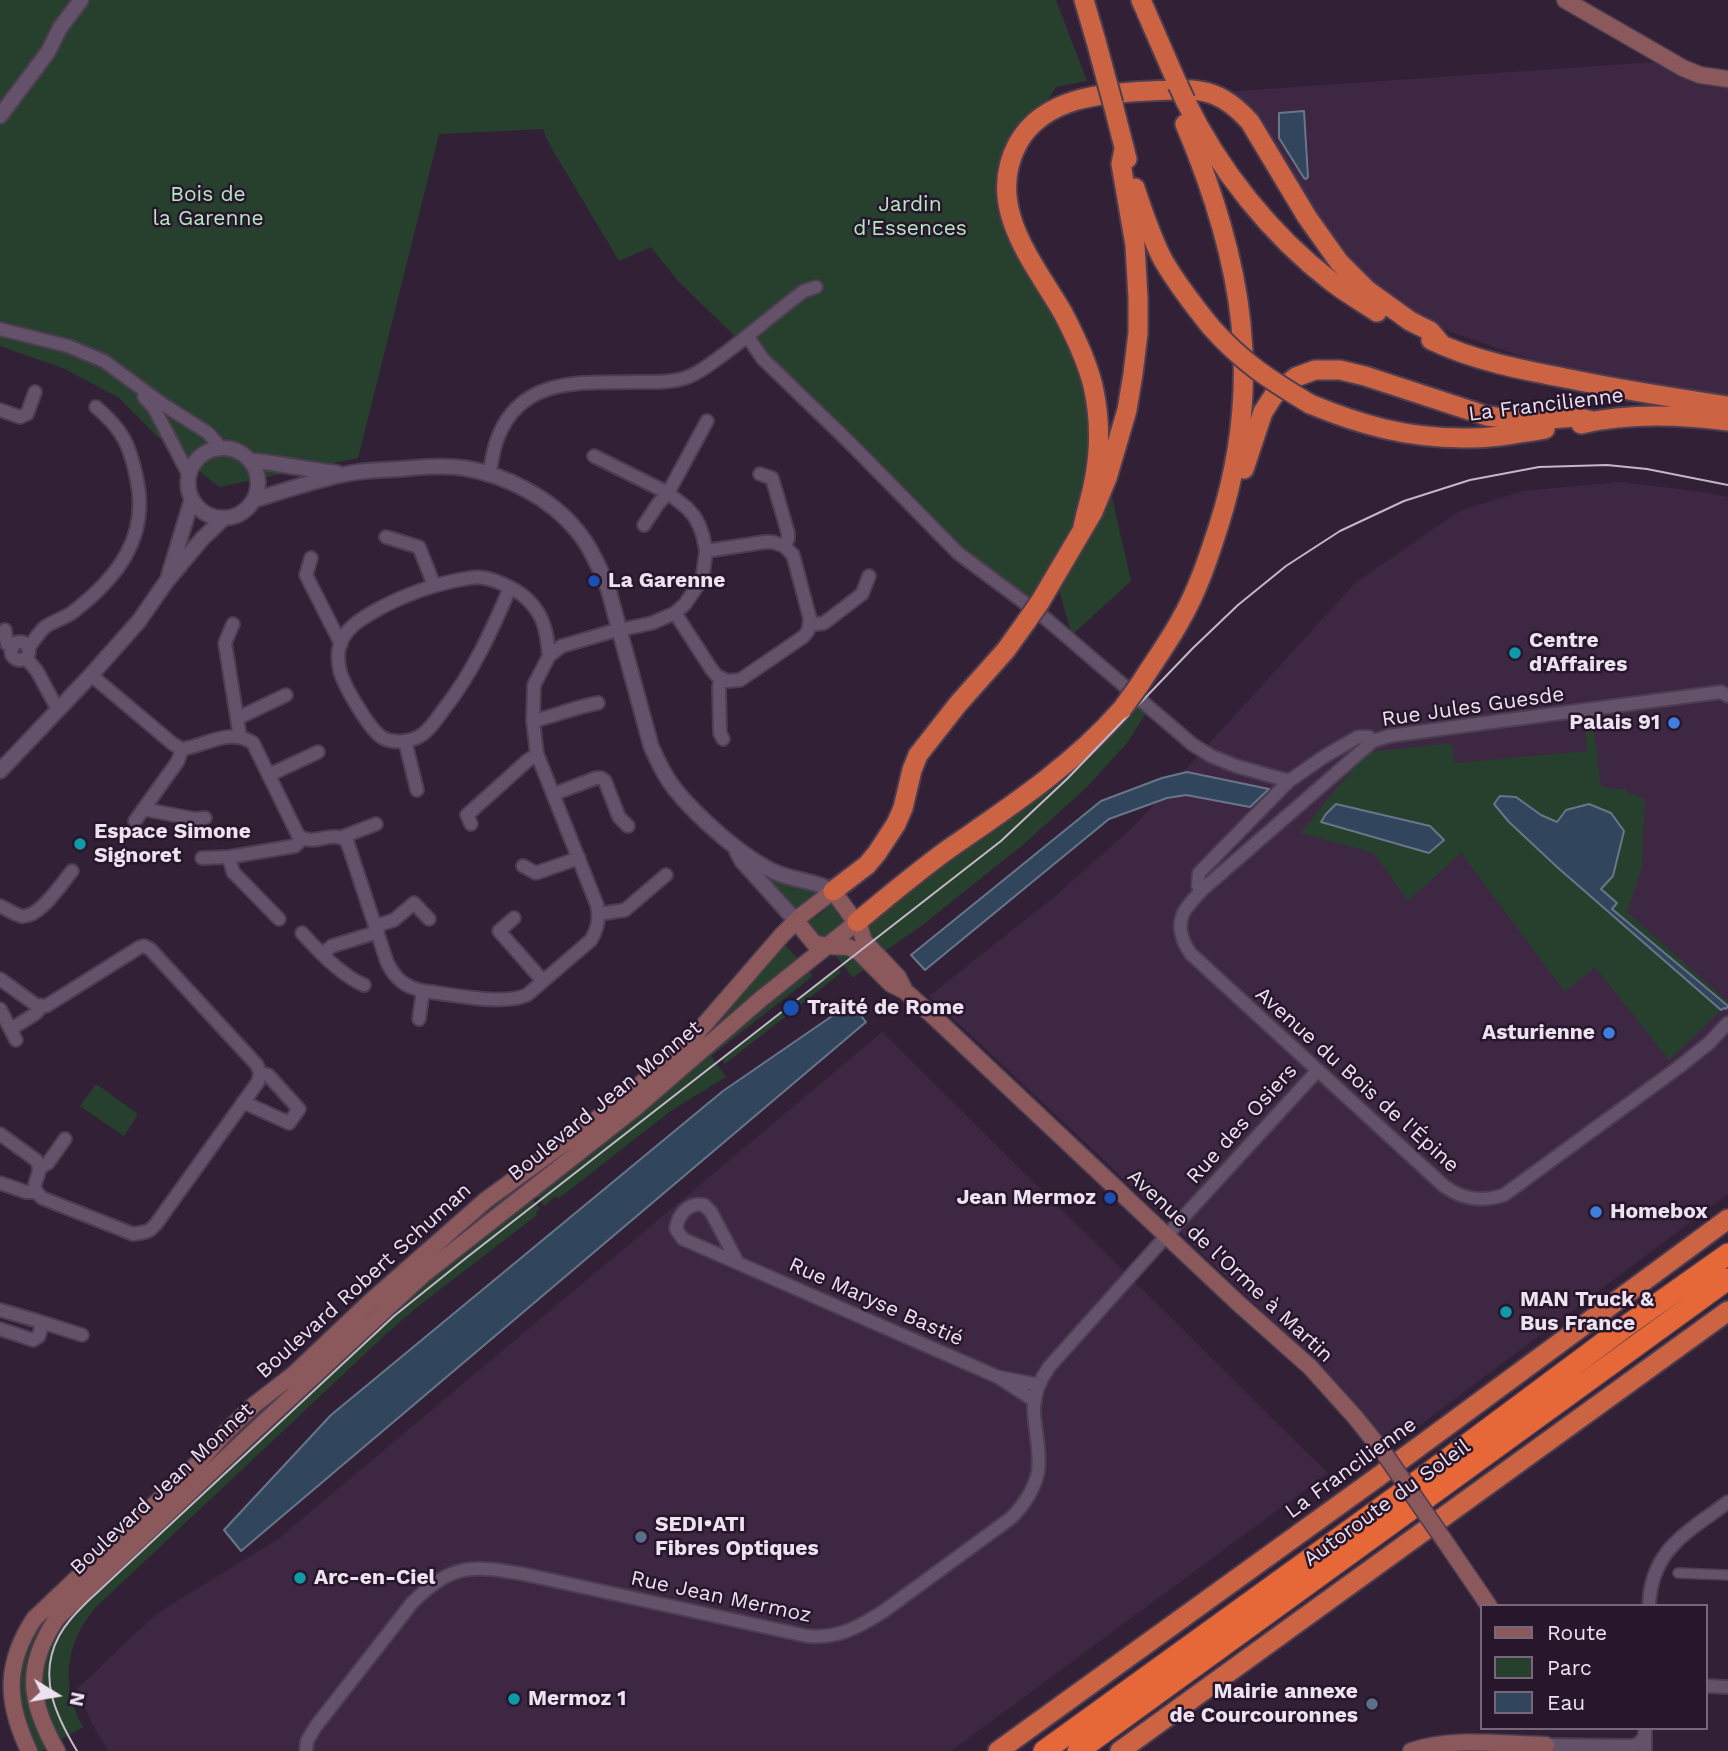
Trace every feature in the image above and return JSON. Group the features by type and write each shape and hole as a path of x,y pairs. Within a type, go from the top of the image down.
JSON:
{"highway":[{"name":"La Francilienne","path":"1084,0 1124,149 1153,239 1177,282 1211,327 1242,360 1276,384 1310,404 1363,424 1440,437 1496,436 1592,421 1638,417 1728,421"},
{"name":"La Francilienne","path":"1141,0 1180,95 1230,177 1286,241 1333,282 1381,315 1441,345 1494,362 1622,390 1728,406"},
{"path":"1083,527 1098,460 1093,386 1068,323 1016,231 1007,201 1009,168 1020,140 1037,120 1067,102 1133,92 1188,89 1214,94 1227,101 1250,122 1307,217 1339,262 1367,290 1410,321 1430,331 1441,345"},
{"path":"857,922 948,849 1039,785 1102,732 1140,684 1181,620 1200,578 1225,507 1234,470 1244,383 1242,327 1236,284 1220,222 1200,160 1177,106 1180,95"},
{"path":"832,891 877,853 903,808 918,755 958,704 1006,650 1040,603 1093,512 1107,478 1131,386 1138,333 1139,298 1135,245 1121,164 1124,149"},
{"path":"1225,507 1236,494 1260,421 1275,395 1296,377 1315,370 1340,370 1365,376 1487,415 1536,420 1576,416 1592,421"},
{"name":"La Francilienne","path":"998,1751 1375,1479 1728,1219"},
{"path":"1622,1329 1646,1302 1728,1240"},
{"name":"Autoroute du Soleil","path":"1044,1751 1728,1254"},
{"name":"Autoroute du Soleil","path":"1078,1751 1728,1279"},
{"path":"1120,1751 1728,1311"}],"main road":[{"path":"1565,0 1683,68 1728,79"},
{"name":"Boulevard Robert Schuman","path":"29,1751 16,1718 11,1685 16,1652 34,1619 188,1473 244,1414 294,1374 418,1259 486,1200 588,1126 685,1046 796,921 832,891"},
{"name":"Avenue de l'Orme à Martin","path":"832,891 857,922 864,941 898,977 905,991"},
{"path":"796,921 814,943 826,946"},
{"name":"Boulevard Jean Monnet","path":"57,1751 36,1705 34,1674 39,1651 57,1618 424,1274 634,1109 761,999 857,922"},
{"name":"Avenue de l'Orme à Martin","path":"826,946 856,950 891,984 905,991 1310,1367 1384,1453 1488,1604"},
{"path":"1411,1751 1465,1742 1547,1748 1542,1730"}],"street":[{"path":"0,116 81,0"},
{"path":"489,474 498,438 506,420 518,407 544,389 579,383 672,382 695,374 804,291 816,287"},
{"path":"0,329 75,349 104,361 208,433 221,448"},
{"path":"742,340 849,442 958,553 1045,618 1192,744 1211,756 1236,766 1289,781"},
{"path":"123,373 154,408 189,475"},
{"path":"0,410 20,417 27,414 35,392"},
{"path":"27,653 46,625 72,613 103,585 126,558 136,534 140,497 131,456 123,434 96,407"},
{"path":"644,526 658,503 668,494 707,421"},
{"path":"221,448 239,452 252,463 258,481 257,491 254,500 241,513 224,518 214,517 205,513 192,499 189,475 193,465 210,450 221,448"},
{"path":"342,837 351,848 391,972 412,989 510,1000 527,995 591,940 596,932 599,914 597,905 537,754 533,721 534,685 549,656 565,644 652,623 676,613 698,586 703,574 706,551 694,516 679,501 594,456"},
{"path":"252,463 267,462 346,474 438,466 462,468 489,474 536,495 579,533 600,569 608,588 650,746 674,788 735,847 763,867 780,875 823,885 832,891"},
{"path":"254,500 346,474"},
{"path":"760,474 772,478 788,533 784,545"},
{"path":"166,582 192,499"},
{"path":"0,771 139,621 166,582 202,539 224,518"},
{"path":"386,537 419,547 434,585"},
{"path":"676,613 712,670 721,679 733,682 740,680 803,637 810,625 793,555 784,545 765,542 706,551"},
{"path":"311,558 306,575 341,644"},
{"path":"810,625 824,623 862,594 869,576"},
{"path":"510,588 489,636 454,697 423,734 405,741 393,741 377,734 342,679 338,657 342,639 355,624 411,593 434,585 481,577 510,588 534,605 546,631 549,656"},
{"path":"328,618 355,624"},
{"path":"233,624 225,643 240,737"},
{"path":"5,630 7,644 13,646 22,643 58,710"},
{"path":"546,631 565,644"},
{"path":"91,675 182,749 230,736 253,743 294,828 302,839"},
{"path":"721,679 720,733 723,739"},
{"path":"1725,694 1728,680"},
{"name":"Rue Jules Guesde","path":"1322,785 1373,741 1389,736 1725,694"},
{"path":"238,718 286,695"},
{"path":"533,721 597,702"},
{"path":"1202,890 1198,886 1199,873 1289,781 1358,737 1369,737 1373,741"},
{"path":"405,741 417,790"},
{"path":"135,821 178,761 182,749"},
{"path":"269,775 318,752"},
{"path":"471,824 467,815 537,754"},
{"path":"554,794 601,778 605,781 619,817 628,826"},
{"name":"Avenue du Bois de l'Épine","path":"1322,785 1202,890 1183,913 1181,935 1192,954 1251,1011 1455,1194 1468,1198 1492,1199 1504,1195 1679,1068 1728,1023"},
{"path":"143,809 195,819 205,818"},
{"path":"202,858 229,857 295,846 302,839 342,837 376,824"},
{"path":"735,847 742,861 796,921"},
{"path":"229,857 233,872 279,919"},
{"path":"523,866 537,873 579,858"},
{"path":"0,906 23,916 32,915 72,870"},
{"path":"599,914 625,910 666,876"},
{"path":"323,953 332,946 394,920 414,903 429,919"},
{"path":"514,918 499,931 543,981"},
{"path":"302,933 352,980 364,985"},
{"path":"0,979 31,1002 41,1007 51,1005 145,946 257,1065 260,1073 258,1082 156,1224 145,1233 133,1234 118,1229 42,1198 36,1192 34,1183 40,1172 36,1160 0,1134"},
{"path":"419,1018 423,991"},
{"path":"0,1009 13,1035 41,1007"},
{"name":"Rue des Osiers","path":"1167,1235 1318,1070"},
{"path":"243,1102 289,1123 299,1109 268,1075 260,1073"},
{"path":"40,1168 48,1163 65,1139"},
{"path":"0,1183 26,1192 36,1192"},
{"name":"Rue Maryse Bastié","path":"738,1263 711,1212 704,1205 694,1205 680,1215 677,1229 683,1239 998,1377 1035,1401"},
{"name":"Rue Jean Mermoz","path":"306,1751 307,1741 316,1726 412,1603 448,1574 465,1570 481,1569 527,1575 807,1636 834,1636 862,1625 1011,1518 1021,1507 1035,1483 1038,1470 1034,1411 1039,1385 1060,1353 1167,1235"},
{"path":"0,1310 82,1335"},
{"path":"0,1329 33,1340 39,1336 41,1328 38,1321"},
{"name":"Rue Maryse Bastié","path":"998,1377 1039,1385"},
{"path":"1649,1604 1654,1577 1664,1555 1673,1544 1728,1502"},
{"path":"1678,1573 1728,1575"},
{"path":"1707,1686 1728,1686"},
{"path":"1547,1748 1632,1746 1638,1744 1645,1733"},
{"path":"1645,1733 1645,1751"}],"shaded area":[{"path":"1654,62 1685,77 1716,86 1728,86 1728,398 1552,365 1440,328 1416,315 1355,270 1223,92"},
{"path":"1620,482 1728,497 1728,1194 1391,1447 1334,1381 929,996 1053,898 1134,826 1356,582 1460,511 1522,491"},
{"path":"882,1032 1328,1473 951,1751 108,1751 92,1724 77,1689 156,1614 278,1539"}],"green space":[{"name":"Bois de la Garenne","path":"0,0 1056,0 1087,81 1056,87 1048,100 1024,121 1002,165 1092,389 1093,413 1131,581 1072,635 1052,567 1027,605 958,553 678,281 651,247 619,261 548,142 543,129 439,134 358,458 219,487 158,437 119,398 65,369 0,346"},
{"path":"1133,703 1146,713 1127,743 1087,787 1024,844 920,927 882,953 867,936 866,927"},
{"path":"1585,724 1593,724 1601,787 1622,789 1645,800 1642,868 1627,912 1728,1002 1669,1060 1595,967 1565,992 1461,853 1408,901 1374,853 1301,833 1368,752 1451,743 1455,763 1587,751"},
{"path":"763,877 820,889 794,911"},
{"path":"832,903 845,920 830,935 819,938 808,924 809,920"},
{"path":"782,942 798,959 523,1190 517,1183 592,1129"},
{"path":"832,951 848,952 867,967 853,978"},
{"path":"837,967 841,973 725,1064 721,1058"},
{"path":"808,970 813,976 711,1056 726,1077 672,1110 558,1199 556,1196 544,1206 537,1196 565,1174 563,1170"},
{"path":"96,1084 138,1114 124,1136 80,1106"},
{"path":"501,1198 504,1201 256,1421 251,1418 418,1265"},
{"path":"533,1200 540,1209 536,1212 537,1215 386,1334 95,1608 77,1636 69,1666 71,1696 83,1727 57,1742 46,1722 40,1673 56,1627 394,1307 524,1201 527,1204"},
{"path":"244,1425 247,1428 43,1627 28,1666 49,1747 35,1751 30,1742 17,1691 21,1656 37,1624"}],"water":[{"path":"1304,111 1306,179 1279,138 1279,113"},
{"path":"1187,772 1269,789 1250,807 1186,795 1167,798 1109,819 925,970 911,955 1101,801 1162,778"},
{"path":"1500,796 1516,797 1541,815 1557,822 1566,810 1589,804 1611,813 1624,831 1613,876 1601,889 1617,903 1612,909 1728,1006 1726,1009 1721,1010 1509,822 1494,804"},
{"path":"1336,804 1430,826 1444,840 1429,853 1321,822"},
{"path":"851,1003 866,1022 241,1551 224,1530 331,1415 723,1091"}],"tram line":[{"path":"77,1751 56,1710 49,1681 50,1666 59,1636 87,1602 394,1316 1001,841 1068,778 1193,648 1238,605 1286,566 1340,531 1404,501 1470,480 1539,467 1607,465 1647,469 1728,485"}],"place":[{"name":"La Garenne","path":"594,581"},
{"name":"Centre d'Affaires","path":"1515,653"},
{"name":"Palais 91","path":"1674,723"},
{"name":"Espace Simone Signoret","path":"80,844"},
{"name":"Traité de Rome","path":"791,1008"},
{"name":"Asturienne","path":"1609,1033"},
{"name":"Jean Mermoz","path":"1110,1198"},
{"name":"Homebox","path":"1596,1212"},
{"name":"MAN Truck & Bus France","path":"1506,1312"},
{"name":"SEDI•ATI Fibres Optiques","path":"641,1537"},
{"name":"Arc-en-Ciel","path":"300,1578"},
{"name":"Mermoz 1","path":"514,1699"},
{"name":"Mairie annexe de Courcouronnes","path":"1372,1704"}],"park label":[{"name":"Jardin d'Essences","path":"910,217"}]}
